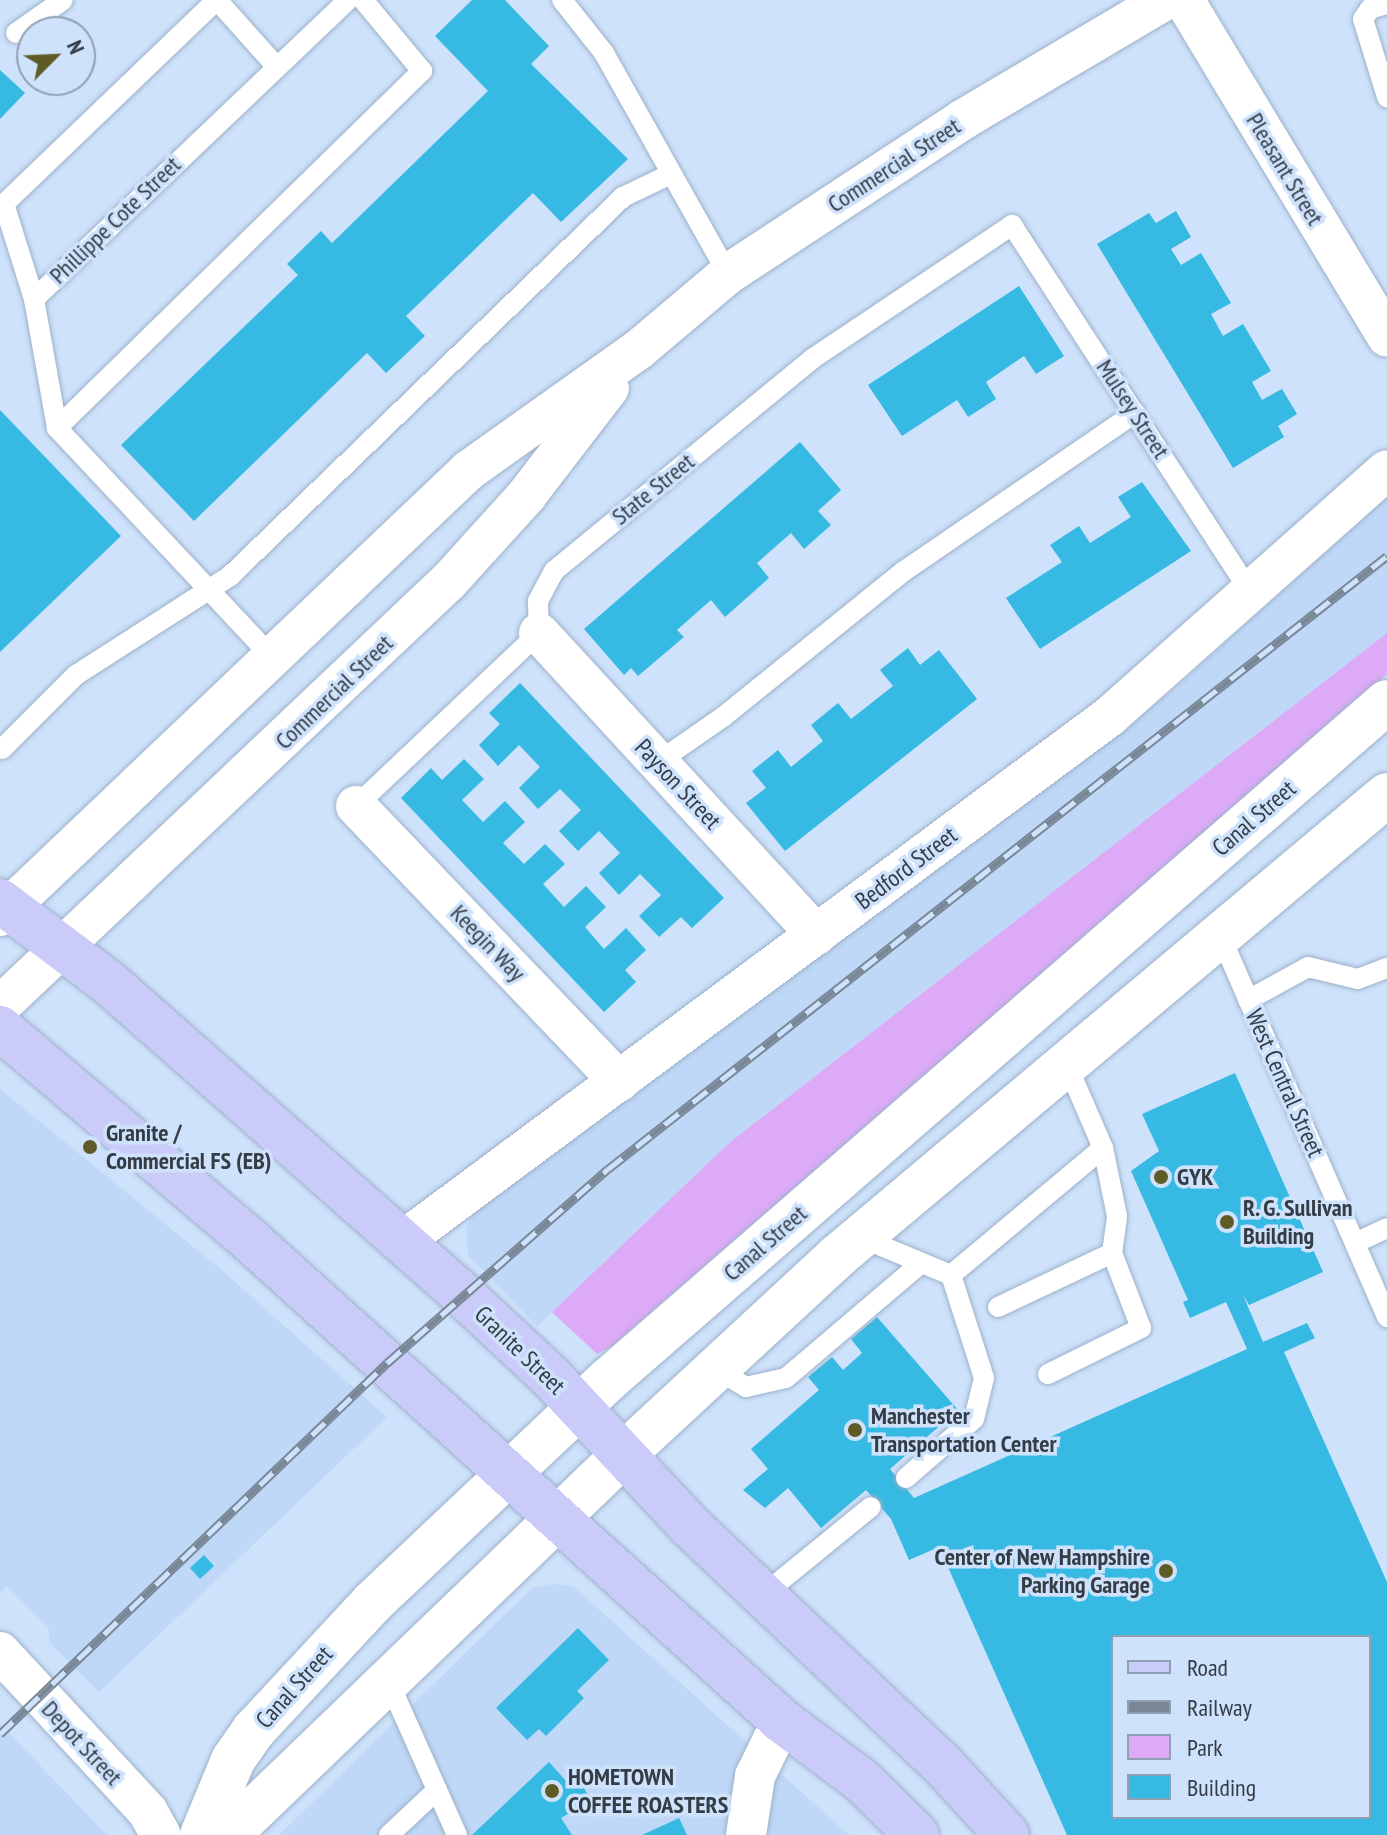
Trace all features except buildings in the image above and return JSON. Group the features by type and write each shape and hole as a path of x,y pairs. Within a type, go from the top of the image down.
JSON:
{"main road":[{"name":"Granite Street","path":"3,908 63,947 404,1240 578,1406 763,1595 942,1764 1007,1835"},
{"path":"0,1028 252,1242 782,1721 861,1780 917,1835"}],"street":[{"name":"Commercial Street","path":"3,908 273,658 469,470 638,350 728,274 962,120 1165,0"},
{"name":"Pleasant Street","path":"1184,0 1387,337"},
{"name":"Commercial Street","path":"0,1006 449,581 526,496 638,350"},
{"name":"Bedford Street","path":"404,1240 1110,716 1252,595 1387,470"},
{"name":"Payson Street","path":"539,633 817,935"},
{"name":"Canal Street","path":"202,1835 233,1760 254,1730 372,1603 578,1406 1387,702"},
{"path":"228,1835 623,1455 860,1237 1387,795"},
{"name":"Keegin Way","path":"356,806 619,1081"},
{"name":"Depot Street","path":"0,1652 148,1812 161,1835"},
{"path":"746,1835 755,1776 782,1721"}],"lane":[{"path":"40,16 63,0"},
{"path":"34,299 4,204 217,0 276,66"},
{"name":"Phillippe Cote Street","path":"57,428 34,299 348,0"},
{"path":"273,658 57,428 422,71 363,0"},
{"path":"562,0 604,53 728,274"},
{"path":"1387,4 1370,9 1363,19 1387,97"},
{"path":"2,749 76,675 230,576 623,197 671,174"},
{"name":"Mulsey Street","path":"1012,225 1252,595"},
{"name":"State Street","path":"539,633 538,601 554,571 812,359 1012,225"},
{"path":"658,762 723,717 904,571 1135,413"},
{"path":"356,806 539,633"},
{"name":"West Central Street","path":"1221,937 1387,1317"},
{"path":"1248,1000 1308,967 1358,979 1387,968"},
{"path":"1048,1374 1141,1328 1112,1253 1117,1216 1103,1148 1067,1065"},
{"path":"951,1275 1103,1148"},
{"path":"1355,1243 1387,1228"},
{"path":"860,1237 951,1275"},
{"path":"998,1307 1112,1253"},
{"path":"716,1369 746,1387 786,1378 921,1263"},
{"path":"906,1478 974,1419 984,1378 951,1275"},
{"path":"763,1595 871,1507"},
{"path":"388,1680 457,1835"},
{"path":"389,1835 437,1790"}],"shaded area":[{"path":"1387,497 1387,633 729,1143 537,1326 468,1255 466,1227 479,1204 1170,693"},
{"path":"0,1089 224,1272 387,1417 99,1692 50,1643 48,1627 7,1586 0,1592"},
{"path":"551,1584 573,1586 849,1835 279,1835 532,1588"},
{"path":"0,1724 31,1756 107,1835 0,1835"}],"green space":[{"path":"1387,633 1387,674 612,1346 597,1354 552,1312 729,1143"}],"railway":[{"path":"0,1734 387,1363 608,1169 1387,556"}],"place":[{"name":"Granite / Commercial FS (EB)","path":"90,1147"},
{"name":"GYK","path":"1161,1177"},
{"name":"R. G. Sullivan Building","path":"1227,1222"},
{"name":"Manchester Transportation Center","path":"855,1430"},
{"name":"Center of New Hampshire Parking Garage","path":"1166,1571"},
{"name":"HOMETOWN COFFEE ROASTERS","path":"552,1791"}]}
